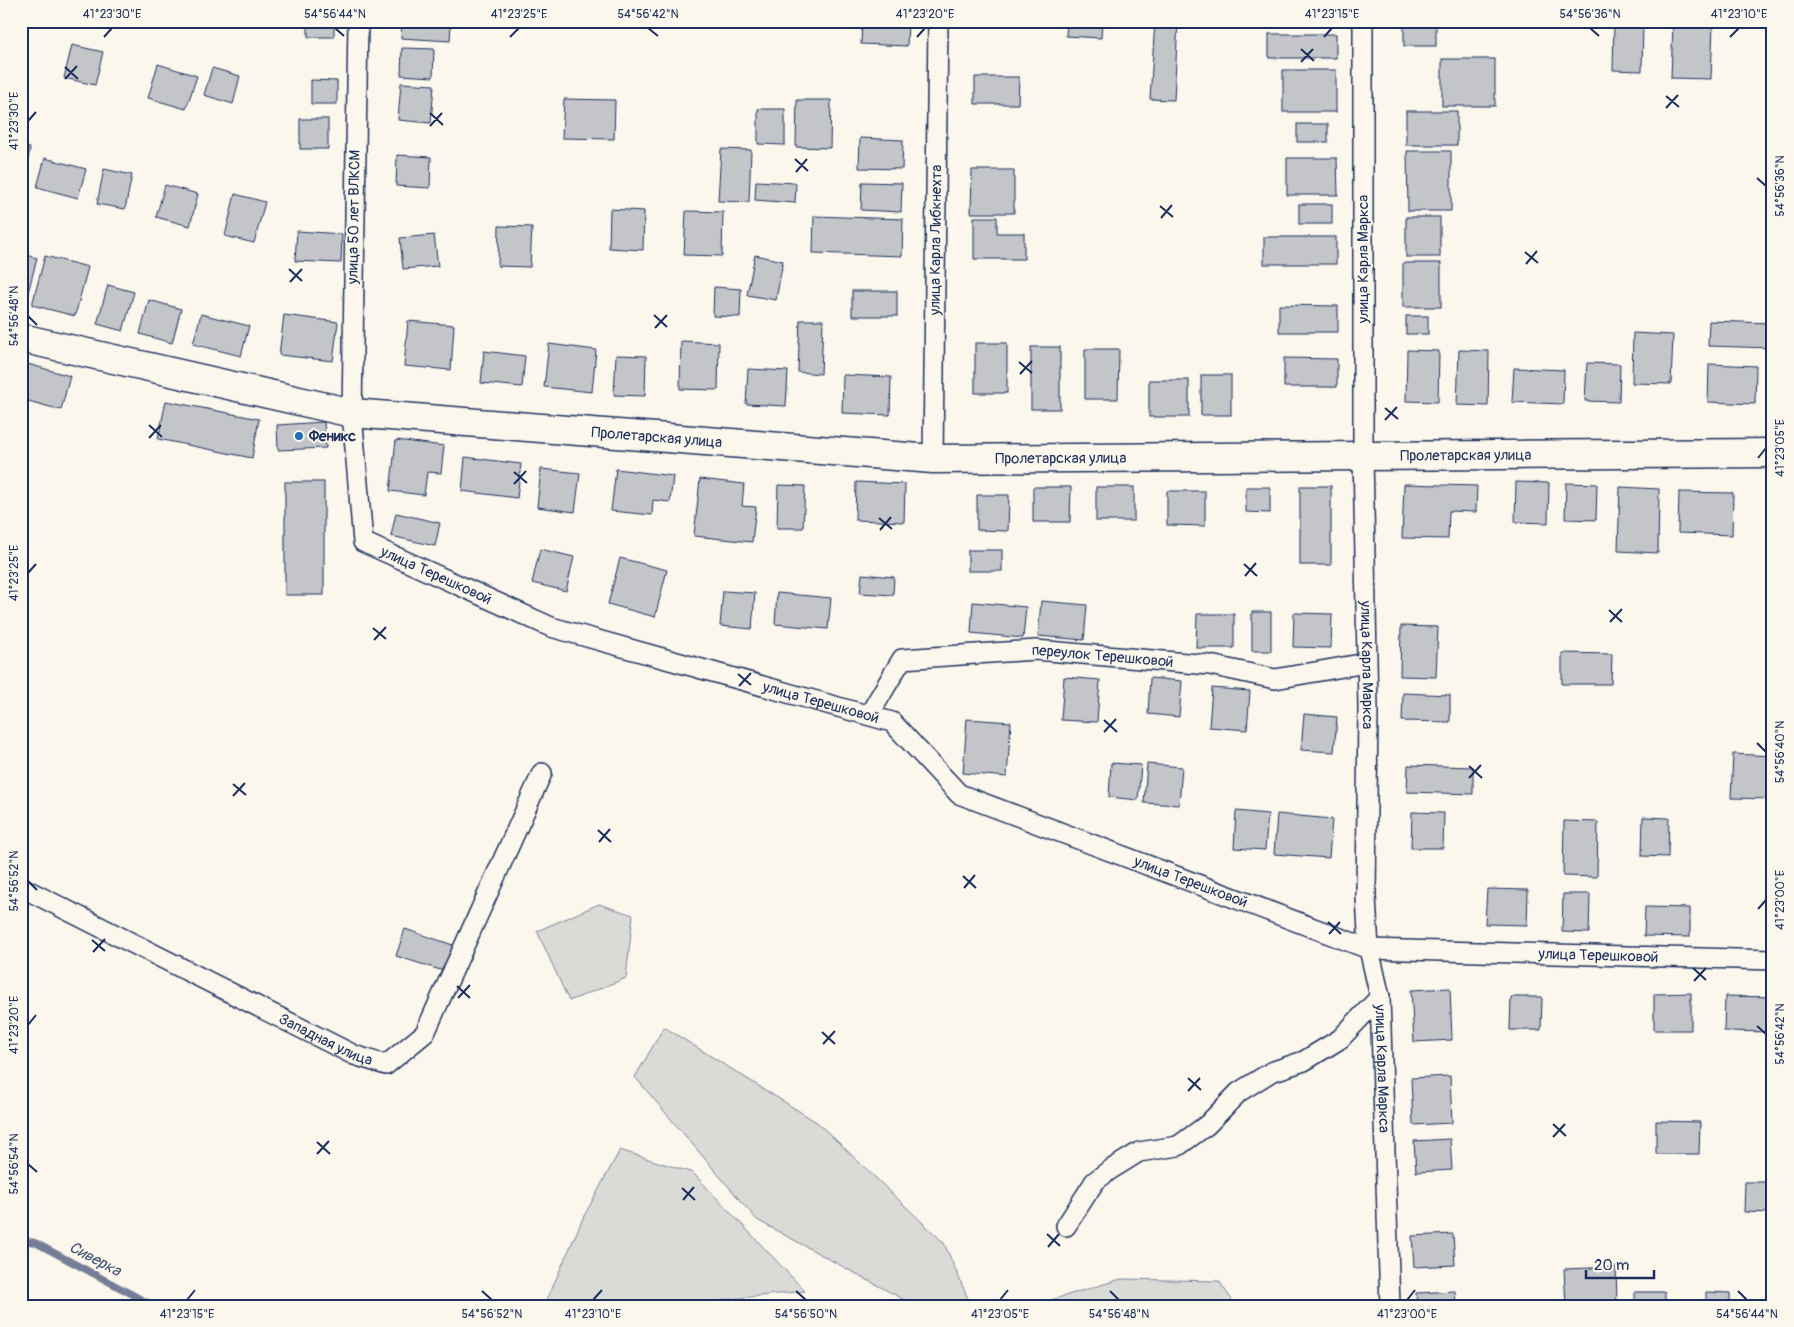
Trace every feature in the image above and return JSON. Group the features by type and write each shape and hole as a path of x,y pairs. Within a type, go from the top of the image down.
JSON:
{"main road":[{"path":"21,338 352,413"},
{"name":"Пролетарская улица","path":"352,413 933,459 1773,452"}],"street":[{"name":"улица 50 лет ВЛКСМ","path":"352,413 358,21"},
{"name":"улица Карла Либкнехта","path":"933,459 938,21"},
{"name":"улица Карла Маркса","path":"1363,21 1362,455 1368,709 1366,897 1369,949 1380,997 1390,1306"},
{"name":"улица Терешковой","path":"352,413 363,542 551,627 892,722 959,794 1369,949 1773,960"},
{"name":"переулок Терешковой","path":"869,715 902,659 1036,650 1210,665 1275,680 1366,663"},
{"name":"Западная улица","path":"21,887 354,1055 386,1065 425,1033 542,773"},
{"path":"1066,1226 1095,1181 1110,1170 1139,1152 1178,1146 1207,1125 1239,1092 1271,1072 1304,1061 1340,1039 1380,997"}],"shaded area":[{"path":"599,904 633,915 626,978 569,1001 537,931"},
{"path":"664,1027 818,1123 944,1243 969,1301 910,1303 757,1220 635,1077"},
{"path":"620,1150 693,1173 805,1291 722,1300 718,1306 544,1306 584,1216"},
{"path":"1121,1279 1219,1281 1236,1306 1031,1306"}],"building":[{"path":"308,21 334,21 334,37 308,37"},
{"path":"402,21 451,21 450,41 401,38"},
{"path":"862,21 908,21 907,46 861,44"},
{"path":"969,21 1009,21 1009,24 969,24"},
{"path":"1067,21 1102,21 1101,38 1066,36"},
{"path":"1155,21 1178,21 1174,100 1150,99"},
{"path":"1404,21 1436,21 1436,46 1404,46"},
{"path":"1614,21 1643,21 1642,71 1613,70"},
{"path":"1673,23 1713,24 1711,79 1671,78"},
{"path":"1269,34 1336,34 1336,58 1269,58"},
{"path":"21,38 25,39 21,51"},
{"path":"72,45 103,52 95,85 64,78"},
{"path":"402,48 434,49 433,77 401,75"},
{"path":"1442,59 1495,59 1495,106 1442,106"},
{"path":"158,64 197,76 186,109 148,98"},
{"path":"212,68 240,76 233,104 204,95"},
{"path":"1283,70 1336,70 1336,112 1283,112"},
{"path":"975,77 1019,77 1018,104 975,104"},
{"path":"311,80 337,81 337,104 311,104"},
{"path":"401,83 434,85 431,123 398,120"},
{"path":"564,99 615,100 614,139 562,138"},
{"path":"797,100 831,100 830,148 796,147"},
{"path":"1773,103 1773,134 1772,134"},
{"path":"758,109 785,109 785,145 758,144"},
{"path":"1406,111 1457,111 1457,145 1406,145"},
{"path":"300,119 328,119 328,149 300,149"},
{"path":"1297,124 1328,124 1328,142 1297,142"},
{"path":"860,138 903,140 902,169 859,168"},
{"path":"21,147 30,148 23,190 21,190"},
{"path":"721,149 751,150 749,202 718,201"},
{"path":"1773,150 1773,191 1772,191"},
{"path":"1407,151 1451,151 1451,211 1408,211"},
{"path":"397,155 431,157 430,188 396,186"},
{"path":"45,158 86,169 78,198 37,187"},
{"path":"1287,158 1337,158 1338,195 1287,195"},
{"path":"104,169 132,175 125,209 97,204"},
{"path":"972,170 1014,170 1014,213 971,213"},
{"path":"756,181 796,183 795,203 755,200"},
{"path":"862,182 902,183 901,212 861,210"},
{"path":"165,185 198,194 190,226 156,217"},
{"path":"235,194 265,202 254,243 225,236"},
{"path":"1299,204 1332,204 1332,224 1299,224"},
{"path":"610,209 644,211 643,250 609,248"},
{"path":"686,211 723,212 722,256 684,255"},
{"path":"814,216 903,219 902,256 813,253"},
{"path":"974,217 997,217 997,233 1024,233 1024,259 974,259"},
{"path":"1406,217 1440,217 1440,257 1406,257"},
{"path":"1772,221 1773,256 1770,256"},
{"path":"499,226 532,227 530,267 498,266"},
{"path":"297,231 342,234 341,263 295,261"},
{"path":"434,235 438,266 403,269 400,238"},
{"path":"1264,237 1336,237 1336,264 1264,264"},
{"path":"21,254 37,258 25,304 21,303"},
{"path":"755,255 783,261 776,300 747,295"},
{"path":"45,256 88,267 75,316 32,305"},
{"path":"1403,263 1441,263 1441,307 1403,307"},
{"path":"108,285 134,292 123,331 97,324"},
{"path":"714,287 741,289 740,317 713,316"},
{"path":"852,291 897,291 897,316 852,316"},
{"path":"149,300 181,309 172,343 140,334"},
{"path":"1279,305 1338,306 1338,332 1279,332"},
{"path":"201,314 249,326 241,356 193,344"},
{"path":"284,315 338,322 333,361 279,355"},
{"path":"1406,316 1428,316 1428,334 1406,334"},
{"path":"800,320 823,320 821,374 798,372"},
{"path":"408,321 454,325 451,370 404,366"},
{"path":"1709,321 1773,323 1773,348 1708,346"},
{"path":"1633,333 1673,335 1671,384 1632,383"},
{"path":"681,341 719,343 718,390 680,389"},
{"path":"975,343 1007,343 1007,393 975,393"},
{"path":"549,344 596,350 592,392 544,387"},
{"path":"1031,347 1060,347 1060,409 1031,409"},
{"path":"1085,349 1119,349 1118,399 1085,399"},
{"path":"1407,350 1439,351 1438,402 1406,401"},
{"path":"1459,350 1489,351 1488,406 1457,405"},
{"path":"484,351 525,356 522,387 481,383"},
{"path":"616,355 646,356 645,396 614,395"},
{"path":"1284,358 1337,359 1337,387 1284,387"},
{"path":"21,362 70,376 61,410 21,399"},
{"path":"1587,363 1620,364 1619,402 1585,401"},
{"path":"1709,364 1756,366 1755,404 1708,402"},
{"path":"1770,366 1773,366 1773,403 1769,403"},
{"path":"1514,368 1564,370 1563,404 1512,402"},
{"path":"748,369 788,371 786,406 746,404"},
{"path":"843,375 891,377 890,415 842,413"},
{"path":"1201,375 1231,375 1231,415 1201,415"},
{"path":"1149,380 1189,380 1189,417 1149,417"},
{"path":"166,401 259,419 252,458 158,439"},
{"path":"324,422 326,448 278,450 277,425"},
{"path":"396,440 444,446 441,473 427,472 424,495 390,491"},
{"path":"465,457 521,464 517,498 462,491"},
{"path":"541,469 580,473 575,512 537,507"},
{"path":"616,469 673,476 670,502 653,500 652,515 611,511"},
{"path":"700,479 744,484 742,506 756,507 752,542 694,536"},
{"path":"285,482 324,482 324,595 285,595"},
{"path":"856,482 905,484 904,522 855,520"},
{"path":"1516,482 1549,483 1548,523 1515,522"},
{"path":"1566,483 1597,484 1596,520 1565,519"},
{"path":"1404,484 1477,486 1476,512 1449,511 1448,539 1402,538"},
{"path":"778,485 805,486 803,528 777,528"},
{"path":"1300,486 1331,486 1331,565 1300,565"},
{"path":"1033,487 1071,487 1070,522 1033,522"},
{"path":"1096,487 1134,487 1134,521 1096,521"},
{"path":"1246,487 1270,487 1270,513 1246,512"},
{"path":"1620,487 1659,489 1658,553 1618,551"},
{"path":"1167,491 1205,491 1205,526 1167,525"},
{"path":"1679,492 1733,493 1732,535 1678,533"},
{"path":"977,495 1009,495 1008,531 977,530"},
{"path":"396,513 440,523 435,546 391,536"},
{"path":"540,549 574,557 566,591 532,583"},
{"path":"968,550 1002,550 1002,571 968,571"},
{"path":"620,558 667,570 655,617 608,604"},
{"path":"862,574 894,577 893,595 860,593"},
{"path":"723,591 755,593 752,629 720,626"},
{"path":"777,593 831,598 828,629 775,624"},
{"path":"1041,601 1087,605 1084,640 1038,636"},
{"path":"973,602 1026,607 1023,638 971,633"},
{"path":"1252,612 1271,612 1271,651 1252,651"},
{"path":"1294,613 1332,614 1331,648 1293,647"},
{"path":"1197,614 1234,614 1234,648 1196,648"},
{"path":"1401,626 1438,627 1436,677 1400,676"},
{"path":"1562,653 1612,654 1611,684 1562,684"},
{"path":"1064,677 1100,680 1097,722 1061,720"},
{"path":"1150,678 1182,681 1179,717 1148,714"},
{"path":"1212,688 1250,691 1247,730 1209,727"},
{"path":"1403,693 1450,695 1450,722 1402,721"},
{"path":"1304,714 1337,717 1334,752 1301,750"},
{"path":"967,719 1011,722 1007,777 963,773"},
{"path":"1733,754 1773,756 1773,799 1731,798"},
{"path":"1111,763 1141,765 1138,800 1109,797"},
{"path":"1147,764 1182,767 1179,805 1144,803"},
{"path":"1408,765 1473,767 1473,794 1407,792"},
{"path":"1236,811 1268,814 1265,850 1234,848"},
{"path":"1412,812 1444,813 1443,848 1411,848"},
{"path":"1277,814 1332,819 1329,858 1274,854"},
{"path":"1643,817 1669,818 1668,857 1642,856"},
{"path":"1564,821 1598,822 1597,877 1563,876"},
{"path":"1487,889 1528,890 1527,925 1485,924"},
{"path":"1563,894 1590,894 1589,933 1562,932"},
{"path":"1645,907 1690,908 1690,937 1644,936"},
{"path":"405,929 459,947 450,973 396,956"},
{"path":"1450,988 1452,1040 1414,1042 1411,990"},
{"path":"1691,993 1691,1030 1654,1030 1654,994"},
{"path":"1725,996 1773,997 1773,1032 1724,1031"},
{"path":"1511,997 1542,997 1541,1030 1510,1030"},
{"path":"1450,1076 1452,1123 1413,1125 1411,1078"},
{"path":"1656,1121 1700,1122 1699,1154 1656,1154"},
{"path":"1450,1139 1452,1170 1416,1172 1414,1141"},
{"path":"1745,1182 1773,1182 1773,1213 1744,1212"},
{"path":"1453,1234 1455,1265 1414,1267 1412,1236"},
{"path":"1616,1267 1617,1306 1566,1306 1564,1269"},
{"path":"1455,1291 1456,1306 1417,1306 1416,1293"},
{"path":"1635,1292 1665,1292 1665,1306 1635,1306"},
{"path":"1706,1292 1730,1293 1730,1306 1706,1306"}],"waterway":[{"name":"Сиверка","path":"21,1239 36,1243 154,1306"}],"place":[{"name":"Феникс","path":"299,436"}]}
